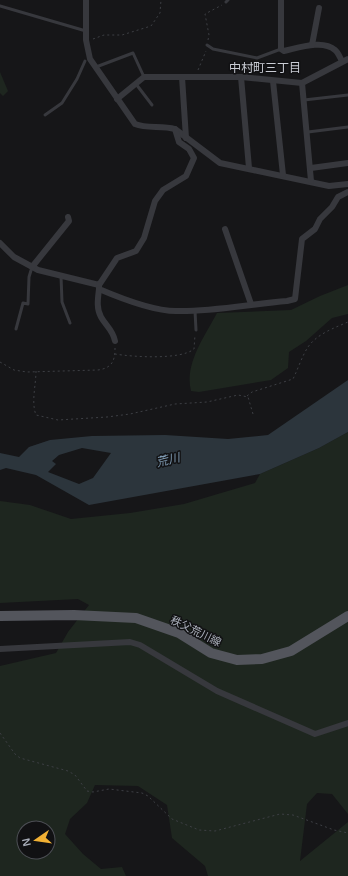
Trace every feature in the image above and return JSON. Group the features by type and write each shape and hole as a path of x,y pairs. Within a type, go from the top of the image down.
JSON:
{"main road":[{"name":"秩父荒川線","path":"0,616 74,615 136,618 179,633 211,653 237,660 262,659 291,651 348,616"}],"street":[{"path":"86,0 86,40 90,59 135,124 140,126 167,127 175,129 220,163 283,175 329,186 348,184"},
{"path":"117,99 144,77 241,77 302,83 345,60 335,50 326,46 312,46 284,51 281,50 281,0"},
{"path":"312,46 319,8"},
{"path":"182,77 186,138"},
{"path":"241,77 248,168"},
{"path":"273,81 283,175"},
{"path":"302,83 308,132 311,181"},
{"path":"115,341 114,334 101,317 97,306 99,287 117,258 136,251 144,238 156,201 163,190 186,176 194,158 189,149 179,142 175,129"},
{"path":"311,168 348,163"},
{"path":"0,243 14,257 38,270 99,287 136,303 159,308 175,311 195,310 287,301 295,299 302,239 315,229 320,219 332,207 338,197 348,192"},
{"path":"32,267 68,221 68,217"},
{"path":"225,229 252,304"},
{"path":"0,649 130,642 140,645 217,692 316,734 348,723"}],"lane":[{"path":"0,6 86,31"},
{"path":"207,46 213,49 257,58 281,50"},
{"path":"96,67 133,53 144,77"},
{"path":"46,115 62,103 77,79 85,61"},
{"path":"136,84 152,105"},
{"path":"304,100 348,95"},
{"path":"308,132 348,128"},
{"path":"16,329 23,303 28,304 29,277 32,267"},
{"path":"61,276 62,302 70,323"},
{"path":"195,310 196,330"}],"path":[{"path":"86,40 104,35 122,35 151,26 160,13 161,0"},
{"path":"196,76 207,46 209,35 205,14 227,1"},
{"path":"36,371 32,406 36,415 58,420 107,417 130,414 175,404 207,402 238,395 246,396 252,392 293,379 307,347 323,334 348,322"},
{"path":"115,354 140,358 192,351 194,349 196,330"},
{"path":"0,362 14,370 36,371 107,369 112,364 115,354 115,341"},
{"path":"246,396 251,404 253,414"},
{"path":"0,733 17,756 68,771 75,775 87,791 93,792 110,789 142,793 148,796 172,819 193,829 215,831 280,814 293,815 334,830 348,833"}],"shaded area":[{"path":"0,72 8,91 3,96 0,93"},
{"path":"348,285 348,314 332,318 306,341 289,352 288,368 271,380 199,392 191,391 190,371 193,361 197,350 217,313 291,310"},
{"path":"348,432 348,814 332,794 317,793 307,804 300,861 348,822 348,876 208,876 205,866 172,838 167,805 138,786 95,785 87,803 70,819 65,834 83,854 101,869 122,867 126,876 0,876 0,666 56,653 68,632 89,605 78,599 0,603 0,501 30,505 71,519 130,513 184,504 255,483 260,474 319,448"}],"water":[{"name":"荒川","path":"348,380 348,432 319,448 260,474 89,505 36,475 6,468 0,470 0,453 19,457 29,447 50,440 92,436 165,435 228,439 268,435","holes":["82,448 111,453 93,478 79,484 48,472 56,464 52,461 59,455"]}],"district":[{"name":"中村町三丁目","path":"265,68"}]}
